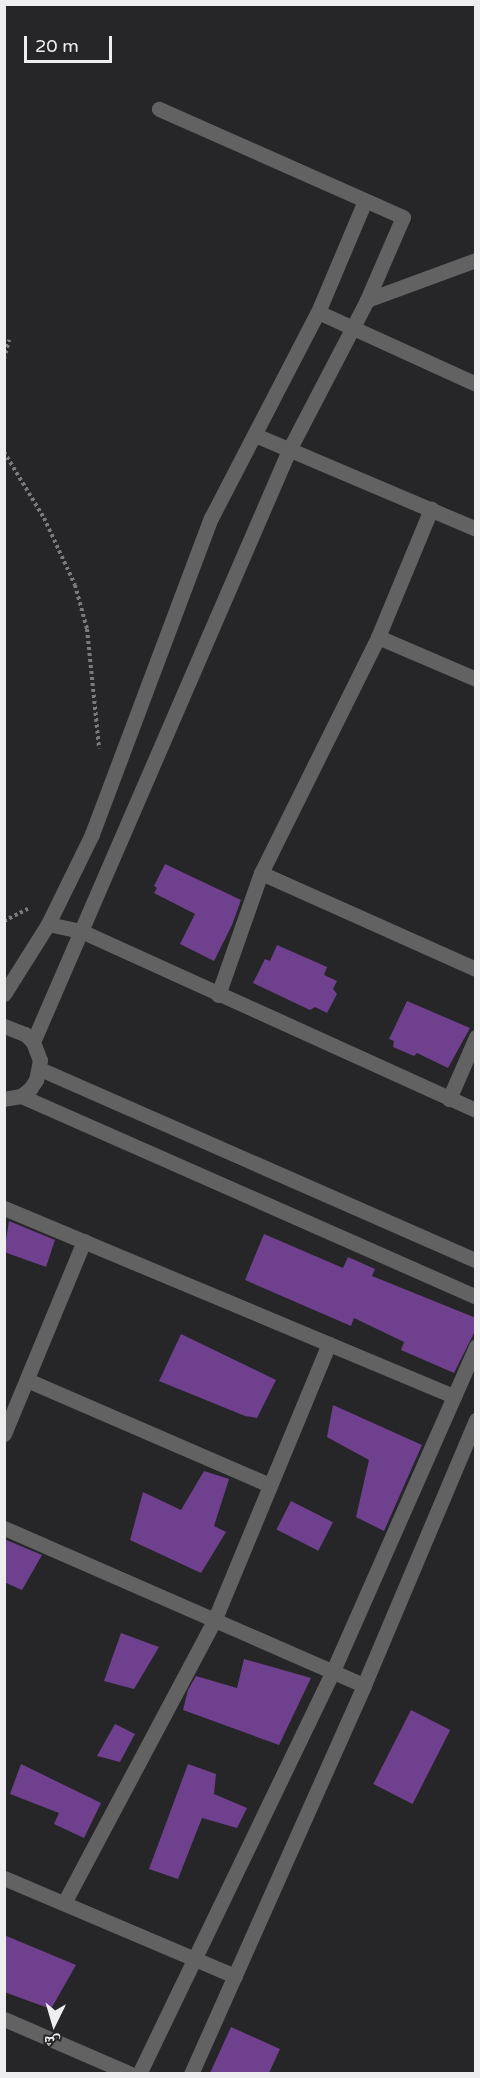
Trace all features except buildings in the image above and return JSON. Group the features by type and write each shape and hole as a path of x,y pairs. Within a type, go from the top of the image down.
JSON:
{"street":[{"path":"33,1042 289,450 367,300 403,217 159,109"},
{"path":"4,994 48,924 92,834 211,518 318,312 365,201"},
{"path":"367,300 476,260"},
{"path":"318,312 476,384"},
{"path":"255,435 476,529"},
{"path":"218,995 261,873 378,638 431,509"},
{"path":"378,638 476,679"},
{"path":"261,873 476,969"},
{"path":"48,924 81,931 476,1110"},
{"path":"4,1026 25,1034 33,1042 40,1060 36,1080 10,1100 476,1297"},
{"path":"449,1099 476,1037"},
{"path":"40,1069 476,1260"},
{"path":"4,1208 453,1396"},
{"path":"4,1434 84,1241"},
{"path":"64,1903 214,1621 328,1344"},
{"path":"139,2073 332,1673 476,1346"},
{"path":"27,1380 270,1485"},
{"path":"191,2073 364,1685 476,1420"},
{"path":"4,1528 364,1685"},
{"path":"4,1878 235,1976"},
{"path":"4,2019 131,2073"}],"path":[{"path":"4,359 9,340"},
{"path":"4,452 44,518 75,585 89,639 100,756"},
{"path":"4,921 20,916 38,903"}]}
